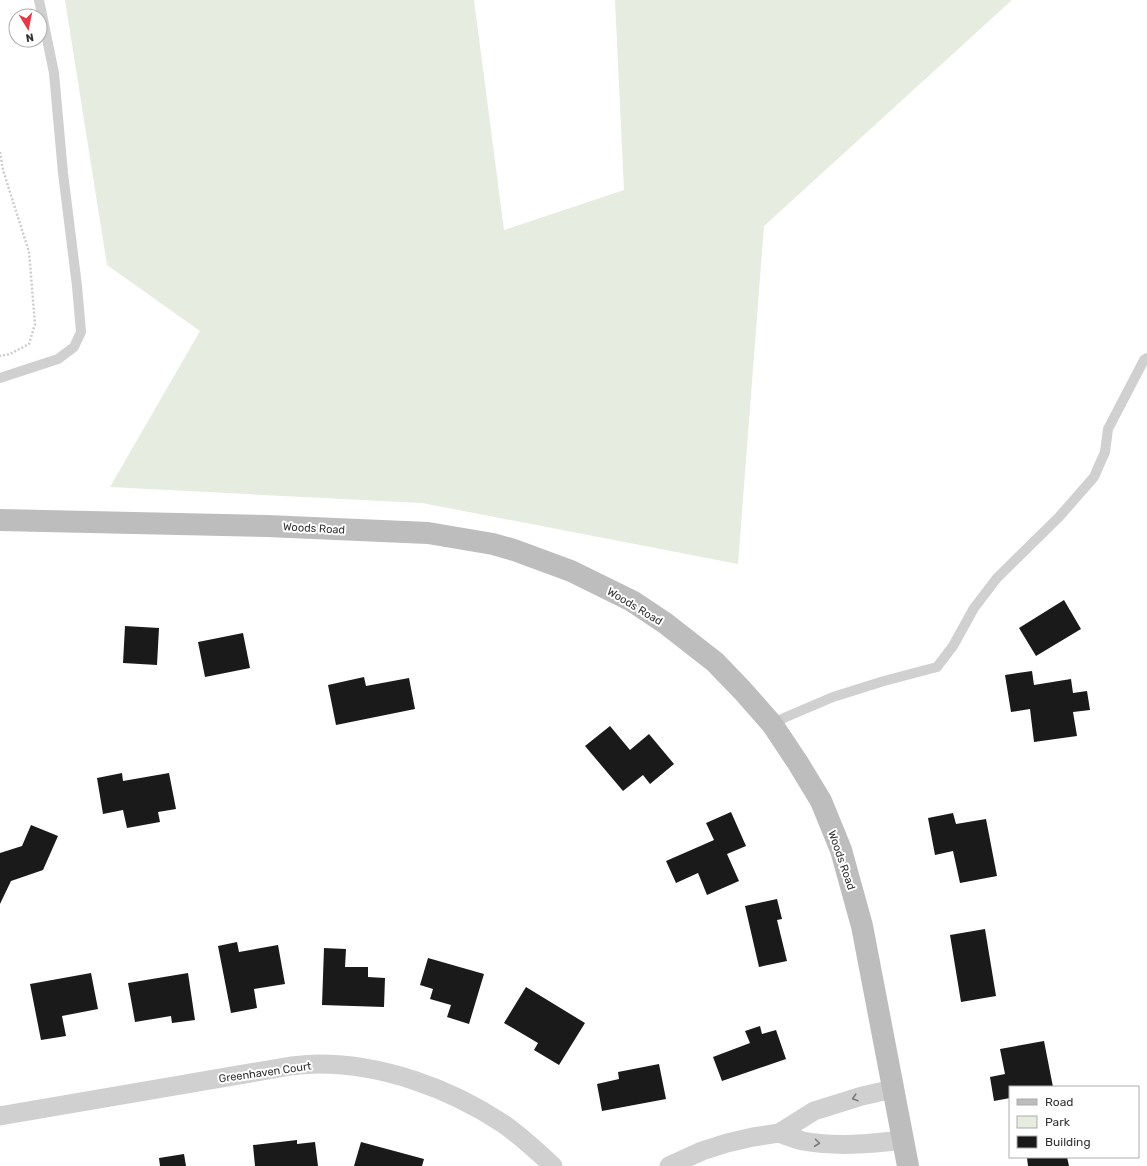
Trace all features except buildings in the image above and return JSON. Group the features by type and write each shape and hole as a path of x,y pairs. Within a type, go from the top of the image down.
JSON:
{"street":[{"name":"Woods Road","path":"0,520 267,526 428,533 493,544 571,571 632,601 665,623 715,662 772,724 821,801 841,850 862,926 908,1166"},
{"name":"Greenhaven Court","path":"0,1116 291,1066 319,1064 354,1067 394,1075 435,1088 469,1104 502,1123 553,1166"},
{"path":"670,1166 702,1151 727,1143 779,1133 814,1111 862,1096 893,1089"},
{"path":"779,1133 802,1141 830,1144 878,1143 903,1140"}],"lane":[{"path":"0,378 58,359 74,347 81,332 63,172 54,73 39,0"},
{"path":"772,724 833,697 884,681 937,667 953,646 974,608 997,578 1060,517 1094,477 1105,452 1108,429 1144,360 1147,358"}],"path":[{"path":"0,152 3,170 29,252 35,324 29,344 10,354 0,356"}],"green space":[{"path":"65,0 474,0 504,230 624,190 615,0 1012,0 764,226 738,564 422,503 110,487 200,331 107,265"}]}
